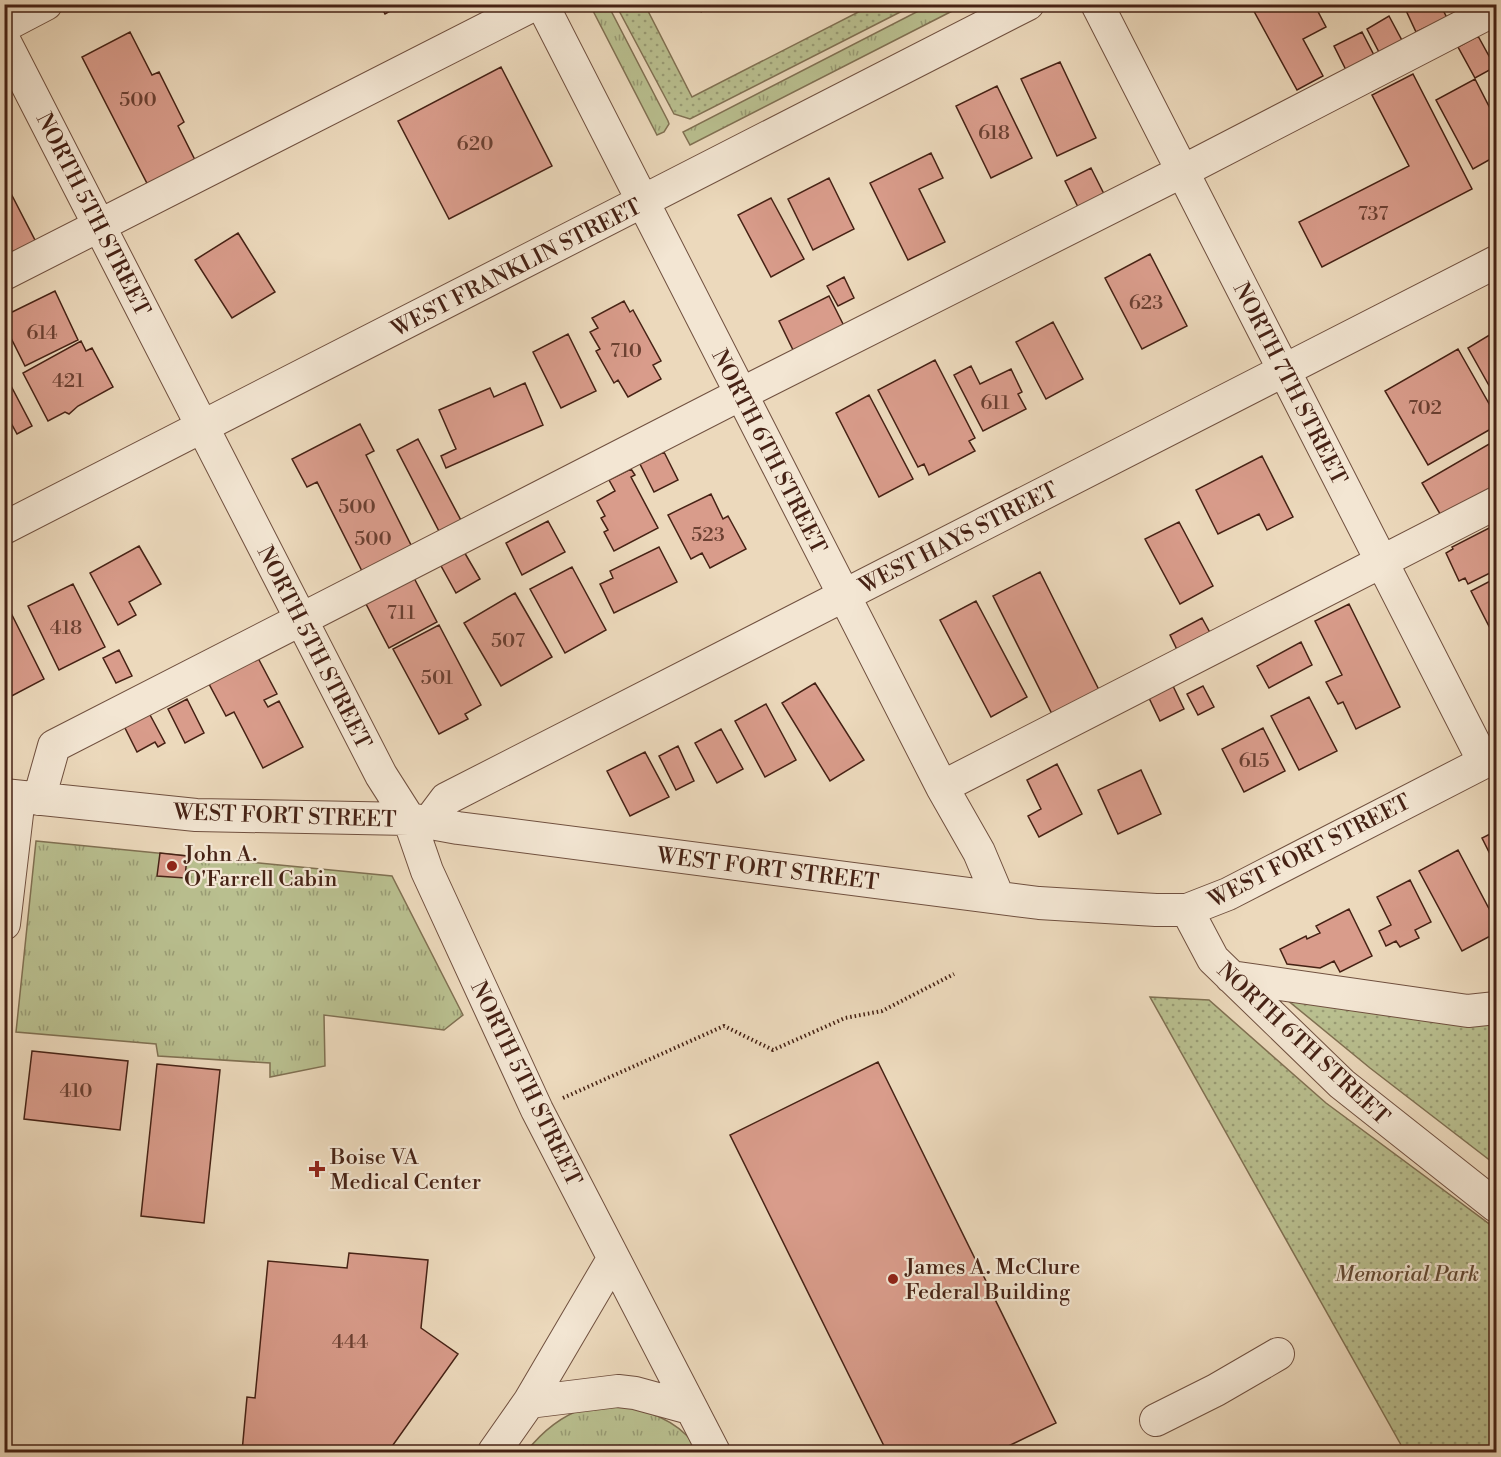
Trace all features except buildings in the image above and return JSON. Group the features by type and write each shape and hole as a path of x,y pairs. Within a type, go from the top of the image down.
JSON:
{"street":[{"path":"4,26 46,4"},
{"path":"4,273 535,4"},
{"name":"NORTH 6TH STREET","path":"542,4 942,787 979,852 998,897"},
{"name":"WEST FRANKLIN STREET","path":"4,528 1028,4"},
{"name":"NORTH 7TH STREET","path":"1097,4 1382,562 1490,759"},
{"path":"4,924 21,797 54,746 1497,9"},
{"name":"NORTH 5TH STREET","path":"4,40 381,775 418,821 427,871 533,1101 714,1452"},
{"name":"WEST HAYS STREET","path":"418,821 446,799 1497,262"},
{"path":"942,787 1497,503"},
{"name":"WEST FORT STREET","path":"21,797 196,815 418,821 1039,903 1187,910 1228,894 1490,759"},
{"name":"NORTH 6TH STREET","path":"1187,910 1213,959 1342,1084 1497,1206"},
{"path":"1231,977 1468,1011 1497,1008"},
{"path":"494,1452 529,1402 613,1259"},
{"path":"1156,1420 1216,1390 1278,1354"},
{"path":"529,1402 618,1391 690,1408"}],"path":[{"path":"700,11 704,6 713,4"},
{"path":"561,1099 724,1026 773,1050 845,1018 882,1011 954,974"}],"green space":[{"path":"932,4 964,5 690,145 683,132"},
{"path":"590,5 608,5 668,121 669,124 664,132 657,135"},
{"path":"616,5 647,5 692,97 872,5 914,5 690,119 674,114"},
{"path":"36,841 392,876 463,1015 444,1030 324,1015 325,1066 270,1077 270,1063 158,1056 156,1044 16,1032"},
{"name":"Memorial Park","path":"1150,997 1209,1000 1326,1103 1496,1229 1496,1452 1405,1452"},
{"path":"1286,999 1496,1026 1496,1165 1370,1068"},
{"path":"618,1404 664,1419 684,1433 699,1452 526,1452 545,1432 576,1411 597,1405"}],"place":[{"name":"John A. O'Farrell Cabin","path":"172,866"},
{"name":"Boise VA Medical Center","path":"317,1169"},
{"name":"James A. McClure Federal Building","path":"893,1279"}]}
